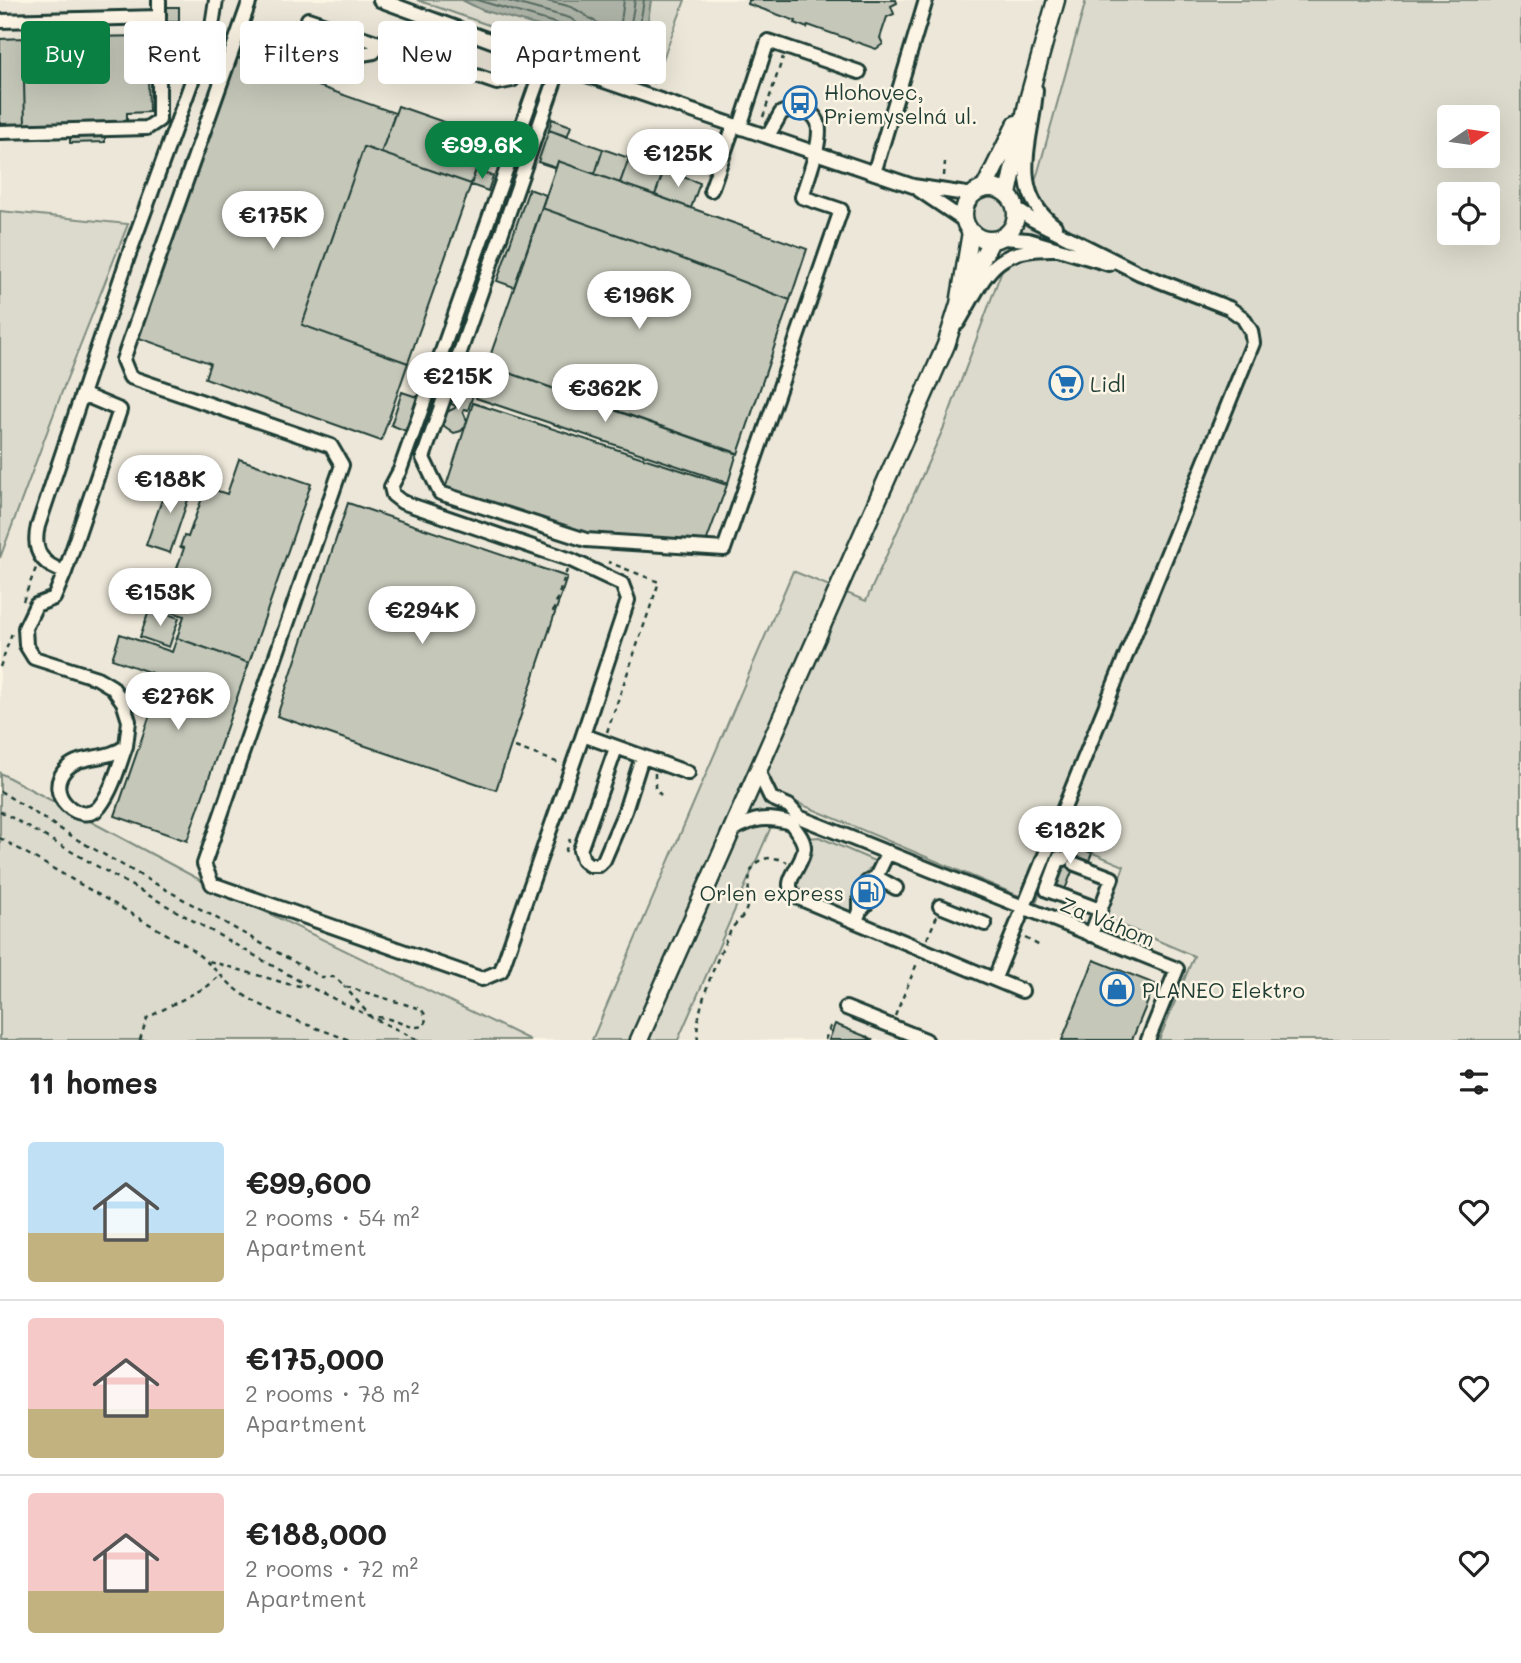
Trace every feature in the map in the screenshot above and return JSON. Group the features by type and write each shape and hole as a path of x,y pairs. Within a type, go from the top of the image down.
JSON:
{"main road":[{"path":"1008,194 1028,100 1056,0"},
{"path":"639,1040 946,345 959,304 968,227 965,208 979,192 1028,100"},
{"path":"959,304 997,239 1014,226 1016,209 1008,194 997,189 979,192"},
{"path":"968,227 983,240 997,239"}],"street":[{"path":"0,132 147,128 159,120 159,0"},
{"path":"65,572 51,567 41,559 36,534 128,257 212,26 216,0"},
{"path":"250,0 124,360 130,377 331,446 342,465 204,864 212,884 482,979 501,971 628,600 622,584 571,560 402,502 393,495 391,487 400,470 537,84"},
{"path":"380,0 491,41"},
{"path":"874,173 926,0"},
{"path":"0,21 159,17"},
{"path":"308,19 355,35 357,50 362,54 374,52 382,43 491,81"},
{"path":"711,190 768,41 859,72"},
{"path":"1037,70 1034,118 1024,173 1033,201 1048,221 1069,237"},
{"path":"554,84 423,458 440,493 586,540 724,549 841,210 802,197 816,153 818,123 810,112 796,107 780,113 768,136"},
{"path":"613,84 913,186 979,192"},
{"path":"913,186 968,227"},
{"path":"1016,209 1139,273"},
{"path":"995,978 1253,343 1251,331 1243,318 1228,308 1139,273 1028,240 997,239"},
{"path":"946,345 988,271 1001,259 1026,250 1058,249"},
{"path":"82,394 120,410 65,572 54,597 36,605 24,628 26,645 34,658 97,678 112,687 123,702 129,720 126,746 99,808 88,814 75,811 61,800 57,789 60,775 69,766 78,761 118,753 126,746"},
{"path":"583,736 688,773"},
{"path":"617,748 580,850 583,860 589,865 599,865 604,860 625,811 642,757"},
{"path":"758,771 771,798 789,806 802,839 804,850 789,884 790,891 796,897 858,916 1022,991"},
{"path":"732,830 750,821 770,817 795,820"},
{"name":"Za Váhom","path":"795,820 888,852 1177,969 1148,1040"},
{"path":"858,916 860,900 867,882 876,877 888,852"},
{"path":"1091,935 1112,878 1059,858 1047,890 1100,910"},
{"path":"876,877 896,888"},
{"path":"940,906 985,924"},
{"path":"846,1008 926,1040"}],"path":[{"path":"763,117 787,47"},
{"path":"944,176 945,162"},
{"path":"599,559 659,582 636,655 607,732"},
{"path":"553,612 571,560"},
{"path":"654,596 660,598"},
{"path":"655,789 662,795"},
{"path":"0,791 78,840 321,977 335,977 372,1018"},
{"path":"0,811 310,987 418,1040"},
{"path":"0,838 184,944 208,961 248,997 349,1040"},
{"path":"698,1040 697,1016 731,928 745,915 749,903 752,869 758,862 773,857 797,867"},
{"path":"891,1027 940,906"},
{"path":"1021,936 1040,946"},
{"path":"208,961 288,984 310,987"},
{"path":"140,1040 147,1017 208,986 221,974"},
{"path":"344,986 416,1006 424,1011 427,1020 425,1025 419,1028 380,1016 372,1018"},
{"path":"825,1040 832,1022"}],"shaded area":[{"path":"0,0 417,0 477,21 378,21 378,84 477,84 477,21 491,26 491,84 666,84 666,49 685,0 1086,0 1038,172 944,427 866,602 793,571 592,1040 530,1040 202,881 0,773 0,558 128,224 0,211"},
{"path":"417,0 685,0 666,51 666,21 491,21 491,26"},
{"path":"1086,0 1521,0 1521,1040 1159,1040 1194,956 1105,918 1124,866 1062,840 1036,903 784,797 678,1040 592,1040 793,571 866,601 944,427 1038,172"},
{"path":"991,195 1004,201 1010,214 1004,227 991,233 978,227 972,214 978,201"},
{"path":"0,211 128,224 0,558"},
{"path":"0,773 202,881 530,1040 0,1040"},
{"path":"784,796 1036,903 1062,840 1125,866 1105,918 1194,956 1159,1040 678,1040"},
{"path":"819,837 879,863 869,869 850,913 799,892 798,878 808,852 808,838"}],"water":[{"path":"462,0 651,0 648,21 521,21 482,10"}],"building":[{"path":"749,0 896,0 897,3 891,6 894,14 887,17 880,38 883,44 876,49 808,25 807,28 795,23 796,21 748,4"},
{"path":"166,7 179,7 179,21 166,21"},
{"path":"124,36 124,84 148,84 149,112 127,113 127,123 25,125 24,84 110,84 110,37"},
{"path":"21,38 21,84 24,84 25,125 0,126 0,39"},
{"path":"236,57 240,58 240,84 313,84 395,113 381,153 364,147 302,325 408,363 381,441 205,378 210,363 139,338"},
{"path":"398,106 487,137 471,184 381,153"},
{"path":"552,119 571,126 567,137 549,130"},
{"path":"549,130 603,149 595,174 558,161 556,168 538,162"},
{"path":"105,134 105,142 70,143 70,135"},
{"path":"364,147 471,184 408,363 302,325"},
{"path":"603,149 629,158 620,183 595,174"},
{"path":"629,158 664,170 655,195 620,183"},
{"path":"558,161 807,249 790,300 542,208"},
{"path":"476,170 493,176 488,191 471,185"},
{"path":"664,170 700,183 691,208 655,195"},
{"path":"529,189 546,195 514,287 497,281"},
{"path":"542,208 790,300 738,454 487,365"},
{"path":"487,365 737,453 728,483 476,398"},
{"path":"456,389 473,395 468,410 463,411 467,421 465,427 454,433 444,426 443,419 445,413 456,406 451,404"},
{"path":"402,392 417,397 406,431 391,425"},
{"path":"473,403 727,485 705,545 587,537 445,489"},
{"path":"239,459 311,484 249,663 177,638 184,616 163,609 184,548 180,547 184,536 188,537 206,487 227,494"},
{"path":"170,477 193,485 170,553 146,545"},
{"path":"348,503 567,577 496,790 277,716"},
{"path":"150,608 179,618 169,647 140,637"},
{"path":"120,634 172,652 177,638 249,663 187,841 115,816 163,677 112,659"},
{"path":"1070,844 1092,853 1088,863 1077,859 1064,892 1053,887"},
{"path":"1094,960 1155,984 1132,1040 1062,1040"},
{"path":"835,1024 867,1037 873,1040 829,1040"}],"place":[{"name":"Hlohovec, Priemyselná ul.","path":"800,103"},
{"name":"Lidl","path":"1066,383"},
{"name":"Orlen express","path":"868,892"},
{"name":"PLANEO Elektro","path":"1117,989"}]}
